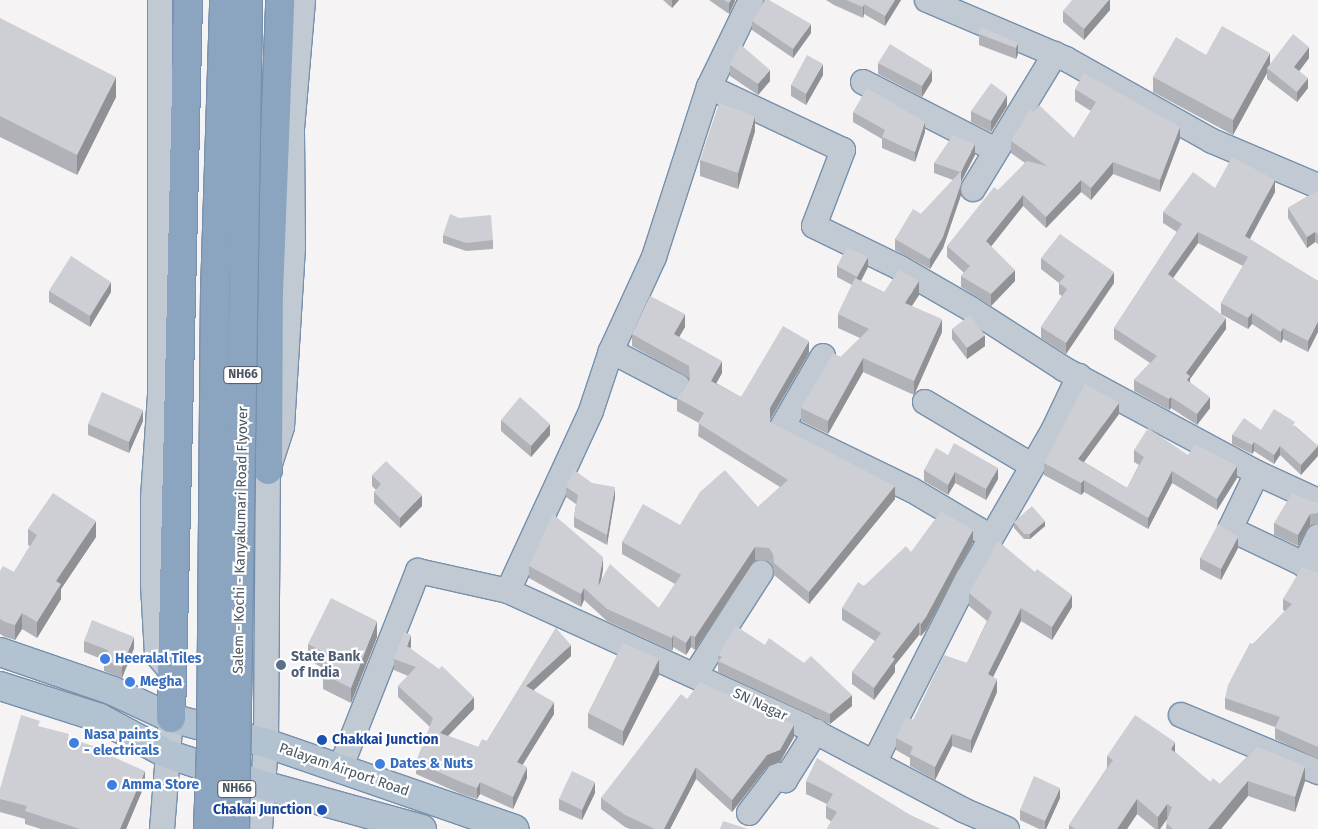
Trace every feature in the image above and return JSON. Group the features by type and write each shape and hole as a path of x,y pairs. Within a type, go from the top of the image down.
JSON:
{"highway":[{"path":"171,718 188,0"},
{"name":"Salem - Kochi - Kanyakumari Road Flyover","path":"208,829 211,749 215,294 224,0"},
{"name":"Salem - Kochi - Kanyakumari Road Flyover","path":"235,829 238,750 248,0"},
{"path":"268,470 269,293 280,0"}],"main road":[{"name":"Palayam Airport Road","path":"0,652 113,691 171,718 266,743 515,829"},
{"path":"0,686 100,718 167,754 263,785 422,829"}],"street":[{"path":"160,0 160,395 153,499 154,585 157,655 171,671"},
{"path":"260,829 266,743 268,470 282,427 293,248 292,130 303,0"},
{"path":"508,591 591,411 611,351 654,256 709,87 751,0"},
{"path":"927,0 1055,54 1212,142 1318,186"},
{"path":"973,189 1055,54"},
{"path":"863,82 996,150"},
{"path":"709,87 843,150 814,226 900,268 971,309 1042,357 1257,472 1318,501"},
{"path":"611,351 678,386"},
{"path":"823,356 782,427 912,490 991,538"},
{"path":"875,761 991,538 1031,465 1053,431 1079,376"},
{"path":"925,402 1031,465"},
{"path":"1257,472 1230,529 1311,568 1318,536"},
{"name":"SN Nagar","path":"340,769 418,571 508,591 816,731 875,761 962,810 1008,829"},
{"path":"695,675 761,572"},
{"path":"1181,715 1318,772"},
{"path":"162,829 171,718"},
{"path":"749,813 778,775 786,780 816,731"}],"building":[{"path":"765,0 769,0 811,24 793,49 752,21"},
{"path":"846,0 895,0 885,16 864,4 863,7"},
{"path":"1072,0 1109,0 1084,29 1063,11"},
{"path":"0,18 116,77 77,155 0,116"},
{"path":"1222,26 1270,53 1233,120 1153,77 1176,37 1206,55"},
{"path":"981,27 1018,43 1016,48 979,34"},
{"path":"1293,34 1309,47 1294,67 1308,78 1297,92 1267,68"},
{"path":"740,44 770,70 758,84 730,65"},
{"path":"890,44 932,70 922,86 878,63"},
{"path":"807,55 823,64 806,94 791,85"},
{"path":"1084,73 1180,127 1160,180 1113,162 1091,188 1081,180 1046,217 1023,195 986,241 1015,270 991,294 961,276 970,266 947,246 994,187 998,190 1027,161 1047,166 1011,141 1030,110 1033,112 1039,105 1074,138 1096,102 1075,89"},
{"path":"991,83 1007,95 991,121 971,111"},
{"path":"867,88 925,122 915,152 882,137 885,130 853,112"},
{"path":"719,103 755,116 738,173 700,160"},
{"path":"953,135 975,144 961,172 961,184 943,237 930,259 895,239 913,209 921,214 960,172 934,163"},
{"path":"1232,157 1275,180 1245,236 1318,281 1318,321 1308,341 1283,328 1281,332 1252,313 1248,318 1221,303 1248,257 1198,232 1168,274 1226,318 1186,373 1190,376 1187,380 1210,397 1197,414 1171,397 1169,399 1134,380 1157,356 1114,328 1182,224 1163,212 1193,172 1215,188"},
{"path":"1318,190 1318,234 1315,232 1307,237 1288,208"},
{"path":"450,214 459,218 491,215 493,240 466,243 443,235"},
{"path":"1060,234 1114,272 1066,343 1041,327 1067,289 1059,283 1065,276 1041,258"},
{"path":"847,247 868,257 857,277 837,266"},
{"path":"71,256 111,282 90,316 49,291"},
{"path":"899,270 919,281 905,303 942,319 914,381 863,358 828,421 801,408 833,353 841,357 869,329 838,314 855,278 884,292"},
{"path":"650,296 685,314 674,334 722,361 711,381 741,397 783,326 809,341 770,408 770,422 895,486 809,592 774,563 773,554 769,548 755,547 695,637 691,635 686,643 673,635 672,638 607,609 584,588 581,594 529,566 553,514 603,557 598,586 610,564 659,608 681,575 622,542 643,504 680,525 700,492 725,470 758,507 788,480 698,423 704,413 677,398 690,380 689,366 632,334"},
{"path":"970,315 985,335 967,348 952,329"},
{"path":"1085,384 1119,403 1078,459 1127,488 1144,457 1134,450 1148,428 1188,455 1195,444 1237,466 1217,499 1172,471 1148,518 1084,480 1081,483 1044,463"},
{"path":"102,392 143,410 129,442 88,424"},
{"path":"520,397 550,424 531,446 501,420"},
{"path":"1274,409 1295,422 1293,425 1318,446 1301,465 1280,446 1274,455 1254,442 1252,445 1232,435 1244,418 1261,430"},
{"path":"954,443 998,468 986,489 955,472 948,485 924,470 936,448 948,455"},
{"path":"386,461 422,495 400,518 374,492 381,484 372,475"},
{"path":"574,470 592,483 615,487 607,535 574,517 578,495 566,487"},
{"path":"53,493 96,521 56,581 61,584 37,622 22,613 15,625 5,622 0,619 0,571 3,566 14,572 37,535 28,529"},
{"path":"1292,493 1313,502 1318,502 1318,513 1310,514 1298,535 1274,523"},
{"path":"1032,506 1045,521 1030,534 1024,534 1014,522"},
{"path":"941,511 973,530 926,617 921,624 919,622 892,657 895,659 874,688 852,672 881,633 842,608 858,582 864,586 906,546 911,552"},
{"path":"1218,524 1238,537 1221,569 1200,558"},
{"path":"998,541 1035,572 1037,569 1072,595 1052,627 1021,608 988,674 997,679 971,740 952,734 935,767 910,754 913,747 896,738 906,717 913,720 944,655 967,663 992,612 969,593"},
{"path":"1302,567 1318,573 1318,747 1275,728 1280,717 1225,698 1228,685 1250,643 1253,644 1292,604 1283,599"},
{"path":"331,598 377,621 351,688 323,674 332,656 308,644"},
{"path":"92,620 134,637 122,667 104,660 108,650 84,641"},
{"path":"736,626 765,645 769,638 804,663 811,656 852,695 830,714 718,661 722,657 718,655"},
{"path":"556,628 571,645 526,686 554,702 517,762 527,767 513,797 480,782 477,788 416,762 433,718 398,686 416,667 394,659 404,632 411,635 407,646 439,669 442,666 474,697 440,733 478,747 482,739 487,741"},
{"path":"623,643 659,659 623,731 588,713"},
{"path":"700,682 794,725 780,750 767,755 732,800 696,767 664,829 655,829 625,815 601,798 681,694 687,699"},
{"path":"21,715 40,721 38,726 69,734 68,738 103,749 102,752 145,771 120,829 80,829 25,811 27,806 0,799 0,789"},
{"path":"1135,715 1175,742 1171,749 1210,782 1213,778 1220,784 1257,747 1305,766 1295,797 1248,781 1208,829 1173,829 1166,823 1172,807 1167,804 1158,817 1137,799 1117,829 1075,829 1069,825 1113,760 1107,756"},
{"path":"817,758 912,816 940,829 828,829 837,812 826,806 833,794 806,781"},
{"path":"572,771 595,782 582,810 559,799"},
{"path":"1034,776 1060,788 1045,821 1020,810"},
{"path":"723,821 748,829 720,829"}],"place":[{"name":"Heeralal Tiles","path":"105,659"},
{"name":"State Bank of India","path":"281,665"},
{"name":"Megha","path":"130,682"},
{"name":"Chakkai Junction","path":"322,740"},
{"name":"Nasa paints - electricals","path":"74,743"},
{"name":"Dates & Nuts","path":"380,764"},
{"name":"Amma Store","path":"112,785"},
{"name":"Chakai Junction","path":"322,810"}]}
